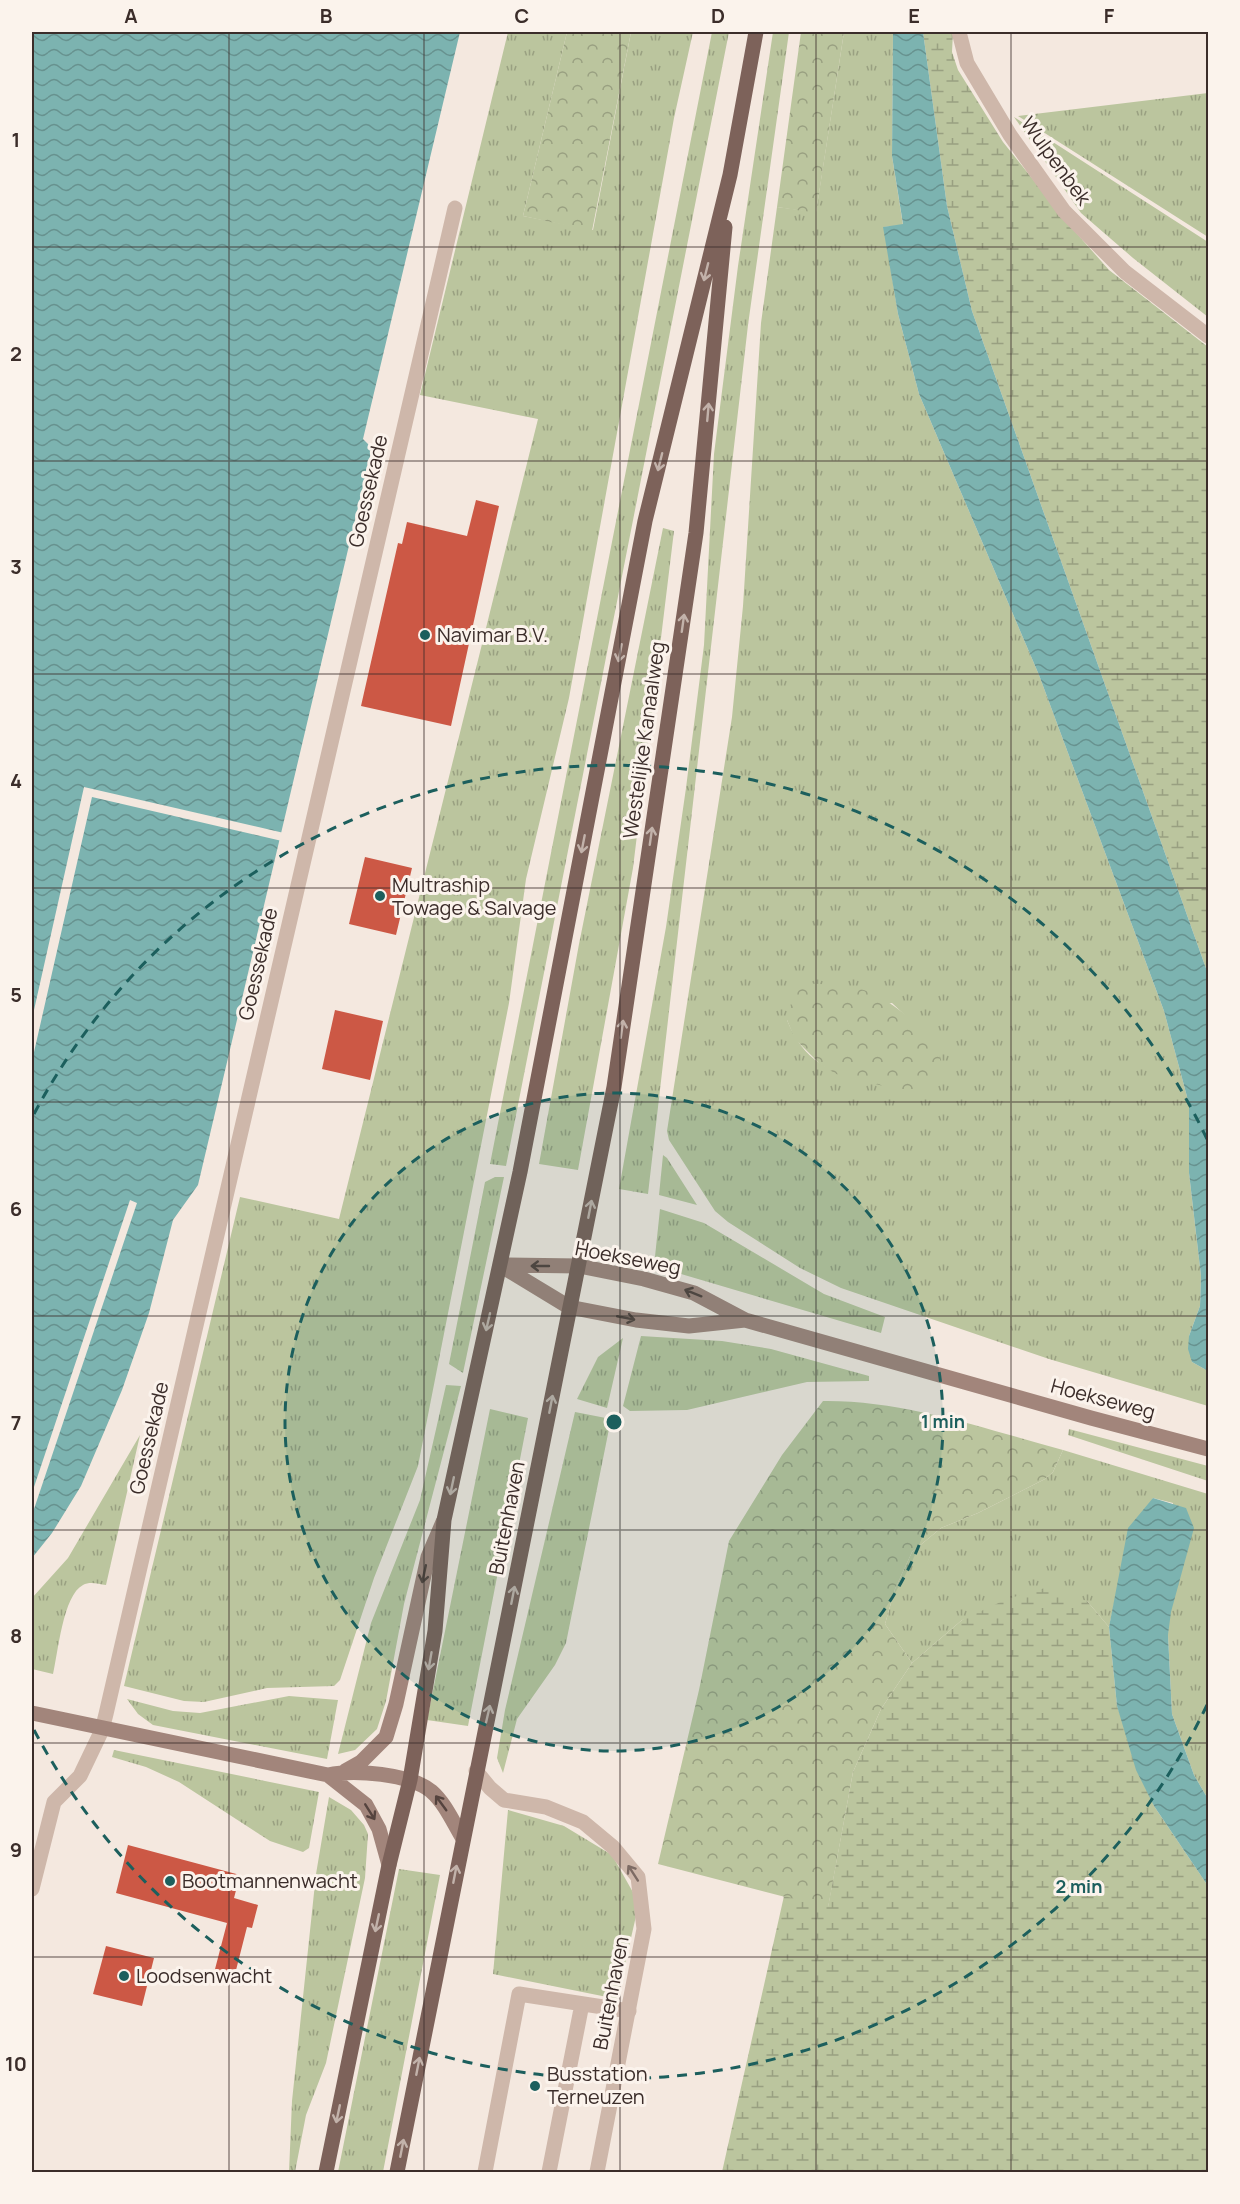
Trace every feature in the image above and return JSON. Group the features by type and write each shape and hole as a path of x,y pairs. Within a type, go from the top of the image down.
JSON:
{"main road":[{"name":"Westelijke Kanaalweg","path":"501,1265 645,521 730,175 756,32"},
{"name":"Westelijke Kanaalweg","path":"569,1307 614,1087 696,533 730,175"},
{"name":"Hoekseweg","path":"501,1265 579,1266 694,1293 745,1320 1209,1449"},
{"name":"Hoekseweg","path":"501,1265 569,1307 636,1320 689,1326 745,1320"},
{"path":"326,2172 388,1865 410,1780 435,1631 444,1520 501,1265"},
{"name":"Buitenhaven","path":"397,2172 569,1307"},
{"path":"32,1713 102,1730 328,1775 345,1771 368,1756 386,1737 396,1704 428,1557 444,1520"},
{"path":"345,1771 410,1780 431,1791 440,1800 462,1837"},
{"path":"328,1775 366,1805 379,1829 388,1865"}],"street":[{"name":"Wulpenbek","path":"959,32 967,63 1010,135 1064,212 1125,272 1209,336"},
{"name":"Goessekade","path":"102,1730 455,208"},
{"path":"32,1889 54,1802 80,1776 102,1730"},
{"name":"Buitenhaven","path":"476,1771 504,1800 546,1807 583,1822 613,1847 638,1877 644,1929 597,2172"},
{"path":"485,2172 519,1994 629,2011"},
{"path":"549,2172 582,2004"}],"green space":[{"path":"508,32 567,32 523,216 593,230 631,32 693,32 674,118 569,698 526,879 509,1003 418,1466 374,1578 340,1680 334,1686 267,1688 204,1702 184,1701 124,1686 240,1197 339,1219 538,419 420,395"},
{"path":"567,32 631,32 592,231 523,216"},
{"path":"712,32 729,32 506,1166 490,1164"},
{"path":"773,32 789,32 748,325 648,1194 619,1189 666,927 686,788 704,645 714,454 738,266"},
{"path":"801,32 844,32 816,213 777,207"},
{"path":"844,32 893,32 892,156 903,225 884,227 898,314 919,394 1039,675 1164,1011 1189,1104 1189,1173 1201,1276 1200,1306 1189,1336 1192,1362 1208,1371 1208,1406 1049,1359 841,1288 800,1268 728,1222 715,1211 669,1140 667,1131 732,717 743,606 761,323 777,207 816,212","holes":["892,1003 929,1038 871,1082 843,1074 820,1063 801,1046 787,1020"]},
{"path":"923,32 953,32 952,52 958,70 1003,142 1071,227 1109,270 1208,347 1208,974 972,311 947,206"},
{"path":"1208,93 1208,237 1018,116"},
{"path":"1014,117 1208,242 1208,317 1133,258 1081,213"},
{"path":"663,528 674,531 633,868 578,1170 539,1164 579,944"},
{"path":"796,983 861,989 878,996 900,1010 922,1029 937,1049 940,1065 930,1087 907,1092 836,1074 820,1064 795,1039 787,1020"},
{"path":"663,1155 667,1158 697,1205 659,1195"},
{"path":"495,1177 504,1177 463,1373 449,1364 485,1182"},
{"path":"660,1209 704,1223 824,1294 885,1317 881,1333 654,1266"},
{"path":"641,1336 722,1341 771,1349 869,1376 869,1381 807,1382 687,1410 630,1411 623,1406"},
{"path":"623,1338 607,1408 577,1399 598,1357"},
{"path":"446,1385 461,1386 404,1604 386,1701 377,1729 355,1750 338,1754 371,1623 420,1500"},
{"path":"823,1401 884,1405 944,1417 1063,1450 1053,1472 1045,1479 978,1513 941,1528 912,1552 895,1589 885,1624 912,1663 881,1709 853,1772 828,1908 658,1864 699,1690 729,1541 782,1455"},
{"path":"490,1409 528,1418 468,1726 427,1720"},
{"path":"575,1412 611,1419 566,1643 555,1665 517,1719 503,1773 497,1758 505,1710"},
{"path":"1069,1429 1208,1466 1208,1481 1068,1435"},
{"path":"140,1435 106,1585 86,1584 76,1591 62,1625 53,1674 32,1669 32,1598 68,1558"},
{"path":"1063,1450 1208,1494 1208,1799 1194,1775 1172,1714 1168,1635 1173,1503 1153,1498 1117,1590 1109,1627 1087,1601 962,1620 912,1663 885,1624 895,1589 912,1552 941,1528 978,1513 1045,1479 1053,1472"},
{"path":"1045,1588 1087,1601 1109,1627 1117,1706 1154,1806 1208,1886 1208,2172 722,2172 784,1896 828,1907 853,1772 881,1709 912,1663 962,1620 1007,1599"},
{"path":"289,1696 338,1700 327,1759 153,1725 138,1714 127,1699 173,1711 200,1713"},
{"path":"114,1750 319,1792 309,1848 303,1852 270,1841 179,1782 146,1767 112,1757"},
{"path":"329,1797 351,1810 364,1825 368,1834 365,1878 326,2063 306,2115 295,2172 289,2172 292,2101 316,1874"},
{"path":"508,1810 564,1826 612,1855 639,1903 617,1999 493,1974"},
{"path":"399,1869 440,1875 383,2172 338,2172"}],"water":[{"path":"32,32 460,32 363,439 372,448 198,1185 173,1220 149,1313 122,1390 81,1486 52,1533 32,1558"},
{"path":"893,32 923,32 947,206 972,311 1208,974 1208,1371 1192,1362 1188,1349 1189,1336 1200,1306 1201,1276 1189,1173 1189,1104 1164,1011 1039,675 919,394 898,314 883,227 903,224 892,156"},
{"path":"1153,1498 1186,1508 1194,1528 1171,1612 1168,1635 1172,1714 1194,1775 1208,1799 1208,1886 1154,1806 1136,1770 1117,1706 1109,1627 1128,1528"}],"pier":[{"path":"84,787 284,833 282,841 92,797 32,1061 32,1019"},
{"path":"130,1200 137,1203 34,1509 32,1508 32,1493"}],"building":[{"name":"Navimar B.V.","path":"476,500 499,506 451,726 361,706 398,543 402,544 407,522 467,536"},
{"path":"365,857 412,868 396,935 349,924"},
{"path":"335,1010 383,1021 370,1080 322,1069"},
{"name":"Bootmannenwacht","path":"128,1845 240,1875 234,1898 258,1905 252,1928 247,1927 234,1978 214,1973 227,1923 116,1893"},
{"name":"Loodsenwacht","path":"106,1946 154,1958 142,2006 93,1994"}],"place":[{"name":"Navimar B.V.","path":"425,635"},
{"name":"Multraship Towage & Salvage","path":"380,896"},
{"name":"Bootmannenwacht","path":"170,1881"},
{"name":"Loodsenwacht","path":"124,1976"},
{"name":"Busstation Terneuzen","path":"535,2086"}]}
